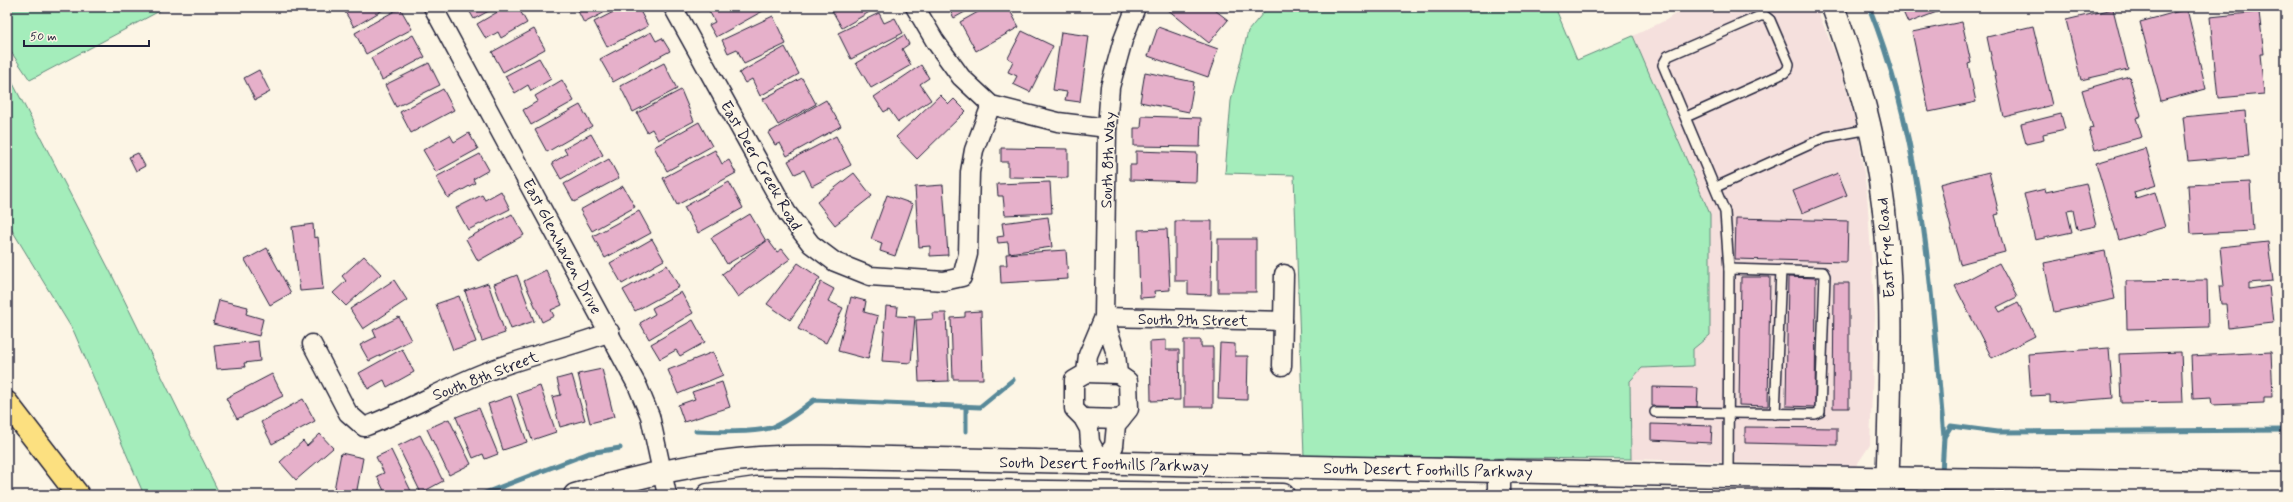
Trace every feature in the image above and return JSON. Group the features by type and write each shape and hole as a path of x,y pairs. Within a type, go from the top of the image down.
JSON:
{"highway":[{"path":"7,403 78,495"}],"street":[{"name":"East Glenhaven Drive","path":"433,7 610,332 638,387 647,409 663,471 667,495"},
{"name":"East Deer Creek Road","path":"673,7 787,213 811,244 835,262 870,276 944,281 962,278 968,254 970,172 976,144 991,105"},
{"path":"916,7 935,41 961,77 991,105 1058,122 1107,128"},
{"name":"South 8th Way","path":"1101,463 1114,446 1116,425 1129,409 1128,381 1118,374 1116,354 1104,317 1107,128 1110,87 1123,40 1136,7"},
{"name":"East Frye Road","path":"1833,7 1844,38 1877,159 1886,240 1890,362 1887,486"},
{"path":"1282,366 1284,274"},
{"name":"South 8th Way","path":"1086,373 1088,355 1104,317"},
{"name":"South 9th Street","path":"1104,317 1283,321"},
{"name":"South 8th Street","path":"312,344 348,413 364,427 384,420 451,386 485,372 610,332"},
{"path":"1101,463 1090,442 1089,430 1083,418 1074,409 1074,380 1086,373 1118,374"},
{"path":"1083,418 1121,419"},
{"name":"South Desert Foothills Parkway","path":"575,495 663,471 713,463 775,457 1728,476 1887,486 1930,479 2286,484"},
{"path":"1499,471 1499,495"},
{"name":"South Desert Foothills Parkway","path":"708,495 757,488 1283,495"}],"lane":[{"path":"1686,117 1784,73 1788,69 1788,64 1770,20 1765,16 1753,19 1668,56 1663,64 1716,187 1725,212 1729,269 1728,476"},
{"path":"1716,187 1826,137 1870,129"},
{"path":"1656,412 1816,414 1820,412 1825,276 1823,272 1729,269"},
{"path":"1775,414 1781,270"}],"shaded area":[{"path":"1685,7 1816,7 1838,61 1857,125 1867,194 1875,315 1870,445 1856,466 1631,459 1630,381 1642,368 1693,366 1693,349 1710,335 1710,214 1633,36 1666,20"}],"green space":[{"path":"7,7 167,7 30,80 7,46"},
{"path":"1268,7 1555,7 1577,60 1633,36 1710,214 1710,335 1693,349 1693,366 1642,368 1630,381 1631,459 1304,457 1294,175 1225,173 1231,101 1248,31"},
{"path":"7,72 111,273 220,495 144,495 74,332 7,222"}],"building":[{"path":"342,7 388,7 354,27"},
{"path":"467,7 496,7 474,19"},
{"path":"506,7 518,7 527,23 501,38 498,32 486,39 477,24"},
{"path":"576,7 615,7 584,23"},
{"path":"623,7 638,7 648,26 607,47 594,22"},
{"path":"707,7 770,7 716,37 709,25 715,22"},
{"path":"830,7 878,7 842,28"},
{"path":"948,7 974,7 954,18"},
{"path":"987,7 1008,7 1019,27 976,51 960,22"},
{"path":"1169,7 1211,7 1228,20 1209,43 1167,9"},
{"path":"1901,7 1950,7 1908,23"},
{"path":"400,8 412,29 366,54 355,33"},
{"path":"2113,9 2128,69 2081,80 2066,20"},
{"path":"2187,9 2206,89 2161,101 2140,22"},
{"path":"2259,12 2264,54 2260,54 2264,94 2218,98 2210,17"},
{"path":"879,13 884,23 895,18 903,33 851,59 838,33"},
{"path":"2284,14 2286,14 2286,43"},
{"path":"773,16 786,44 744,64 737,49 728,53 722,40"},
{"path":"1962,22 1971,63 1968,64 1976,102 1929,112 1912,32"},
{"path":"2033,26 2052,105 2004,117 1987,37"},
{"path":"1158,27 1218,49 1208,77 1148,56"},
{"path":"534,29 545,49 503,72 492,52"},
{"path":"1022,31 1053,46 1030,92 1013,84 1017,76 1008,72 1013,61 1008,58"},
{"path":"651,32 656,41 662,38 670,51 613,82 600,59"},
{"path":"1061,32 1089,36 1080,102 1065,100 1067,92 1053,90"},
{"path":"413,35 425,57 382,80 371,58"},
{"path":"904,35 909,44 902,49 911,65 871,88 856,63"},
{"path":"785,47 799,74 760,96 752,79 745,83 739,73"},
{"path":"539,58 551,79 531,91 528,85 515,93 505,76"},
{"path":"429,63 440,85 396,107 385,85"},
{"path":"664,63 677,89 633,112 620,86"},
{"path":"921,65 929,78 920,84 931,100 898,122 889,109 884,112 874,97"},
{"path":"259,70 270,92 255,100 244,78"},
{"path":"1145,72 1194,82 1189,112 1140,102"},
{"path":"2129,76 2141,116 2136,118 2142,137 2095,150 2089,129 2093,128 2082,90"},
{"path":"802,78 816,104 778,125 763,99"},
{"path":"562,80 574,101 531,125 523,110 538,101 535,96"},
{"path":"443,89 454,110 411,133 400,112"},
{"path":"681,90 694,121 658,140 652,129 647,132 637,113"},
{"path":"940,95 949,104 954,99 966,111 917,159 896,137"},
{"path":"826,100 841,126 787,156 780,143 775,145 768,133"},
{"path":"580,105 592,126 547,152 535,130"},
{"path":"2245,111 2249,156 2188,161 2183,117"},
{"path":"2061,114 2065,129 2043,134 2044,140 2026,144 2021,124"},
{"path":"1142,116 1201,118 1200,147 1134,146 1134,128 1141,128"},
{"path":"699,122 712,146 667,171 654,147"},
{"path":"469,133 478,149 436,172 423,150 450,135 454,142"},
{"path":"591,134 603,155 561,179 552,163 567,154 564,149"},
{"path":"836,136 851,165 812,186 804,170 795,174 788,161"},
{"path":"1001,148 1068,149 1068,178 1008,177 1008,162 1001,162"},
{"path":"2146,148 2157,185 2134,192 2136,198 2155,192 2165,227 2119,240 2096,163"},
{"path":"715,150 722,164 729,160 736,173 677,205 663,178"},
{"path":"1136,151 1197,153 1196,182 1130,180 1130,165 1136,165"},
{"path":"138,153 145,166 136,171 129,157"},
{"path":"480,154 489,170 473,179 475,183 448,198 436,177"},
{"path":"609,159 619,178 574,202 564,184"},
{"path":"1989,172 1999,214 1995,215 2005,252 1960,264 1940,184"},
{"path":"854,173 872,196 835,225 817,202"},
{"path":"1838,173 1847,195 1802,213 1793,191"},
{"path":"729,182 743,208 698,233 684,207"},
{"path":"1050,182 1052,213 1005,215 1003,196 998,196 997,184"},
{"path":"2250,182 2253,231 2191,234 2188,185"},
{"path":"2086,183 2096,226 2077,230 2073,210 2067,211 2072,232 2035,240 2024,194 2045,189 2046,192"},
{"path":"943,185 948,255 930,256 930,246 919,247 915,187"},
{"path":"623,186 635,207 592,231 580,210"},
{"path":"501,191 510,209 468,230 456,208 482,195 485,200"},
{"path":"887,195 913,204 895,256 880,251 882,243 871,239"},
{"path":"639,211 651,233 605,258 593,236"},
{"path":"512,214 524,235 478,261 466,239"},
{"path":"750,214 766,241 727,264 711,238"},
{"path":"1048,217 1052,247 1009,253 1008,242 998,243 997,237 1004,236 1002,223"},
{"path":"1736,218 1848,221 1847,262 1735,259"},
{"path":"1175,221 1212,221 1211,295 1188,294 1188,281 1175,281"},
{"path":"313,224 314,238 318,237 323,289 300,291 292,227"},
{"path":"1167,229 1170,290 1154,291 1155,297 1140,298 1138,230"},
{"path":"652,239 664,260 622,284 610,263"},
{"path":"1218,239 1256,239 1256,292 1218,292"},
{"path":"768,240 777,252 782,249 790,259 738,297 722,274"},
{"path":"2268,242 2273,281 2249,283 2249,289 2269,286 2273,323 2228,328 2226,304 2221,304 2219,286 2224,286 2220,247"},
{"path":"267,248 291,293 270,305 245,260"},
{"path":"1066,250 1068,279 1001,283 1000,265 1007,265 1006,254"},
{"path":"2105,251 2115,299 2054,312 2044,263"},
{"path":"364,256 381,274 346,306 333,293 346,281 342,276"},
{"path":"798,263 820,278 790,320 767,304"},
{"path":"1999,263 2017,297 1997,307 2000,312 2018,303 2035,336 1992,358 1955,286"},
{"path":"667,265 679,287 635,311 623,290"},
{"path":"546,270 562,305 551,310 554,316 542,322 524,281"},
{"path":"517,275 534,321 511,329 494,284"},
{"path":"1741,277 1770,277 1768,406 1739,405"},
{"path":"1788,277 1816,278 1815,407 1786,406"},
{"path":"394,280 407,300 363,329 350,309"},
{"path":"2207,280 2208,327 2127,329 2126,281"},
{"path":"821,282 834,289 828,301 843,308 826,343 798,329"},
{"path":"488,283 505,333 482,341 465,291"},
{"path":"1834,283 1849,283 1849,408 1833,408"},
{"path":"681,292 693,313 649,339 640,323 655,314 652,308"},
{"path":"459,296 476,342 453,350 436,304"},
{"path":"851,297 866,301 864,312 878,316 868,359 838,351"},
{"path":"219,300 248,307 246,314 263,319 259,336 213,324"},
{"path":"886,306 898,307 897,316 915,317 911,363 882,361"},
{"path":"981,311 983,379 953,379 951,318 965,317 965,312"},
{"path":"932,313 946,313 949,381 919,382 916,320 933,319"},
{"path":"399,317 411,340 369,361 360,345 376,337 373,330"},
{"path":"693,320 705,342 680,356 676,350 660,359 651,344"},
{"path":"1166,340 1166,350 1179,350 1180,400 1151,401 1150,341"},
{"path":"1184,340 1201,340 1201,347 1213,347 1213,407 1184,407"},
{"path":"258,341 260,361 244,363 245,367 217,369 214,346"},
{"path":"1220,343 1235,344 1235,356 1248,356 1247,400 1218,399"},
{"path":"2109,348 2113,398 2050,403 2050,395 2031,396 2028,354"},
{"path":"402,349 414,372 387,387 384,380 368,389 359,373"},
{"path":"713,352 723,375 678,394 668,370"},
{"path":"2181,352 2183,402 2121,403 2119,354"},
{"path":"2271,352 2273,397 2264,397 2264,403 2212,405 2211,398 2193,399 2191,356"},
{"path":"602,369 614,417 590,423 578,374"},
{"path":"272,374 283,396 237,419 226,398"},
{"path":"572,375 585,420 560,427 552,397 561,395 557,379"},
{"path":"722,382 730,407 684,422 678,405 695,399 692,392"},
{"path":"540,386 556,432 532,440 517,394"},
{"path":"1652,387 1698,388 1697,407 1652,406"},
{"path":"511,396 527,442 503,450 488,404"},
{"path":"303,399 315,421 272,444 261,422"},
{"path":"479,408 498,454 485,459 483,454 473,458 456,417"},
{"path":"449,419 471,464 449,475 427,429"},
{"path":"1651,424 1712,426 1711,443 1651,440"},
{"path":"1745,427 1837,428 1837,445 1745,443"},
{"path":"320,434 333,448 296,480 280,462 303,441 307,446"},
{"path":"420,435 443,481 421,493 398,446"},
{"path":"391,450 412,493 408,495 386,495 377,476 384,473 376,457"},
{"path":"341,453 363,458 356,495 333,495"}],"waterway":[{"path":"1869,7 1887,59 1902,111 1913,165 1929,274 1944,437"},
{"path":"696,431 735,432 766,429 784,422 814,400 980,407 1013,380"},
{"path":"966,406 966,431"},
{"path":"1942,473 1944,437 1951,426 1997,432 2286,430"},
{"path":"480,495 589,453 620,448"},
{"path":"1941,483 1941,495"}]}
